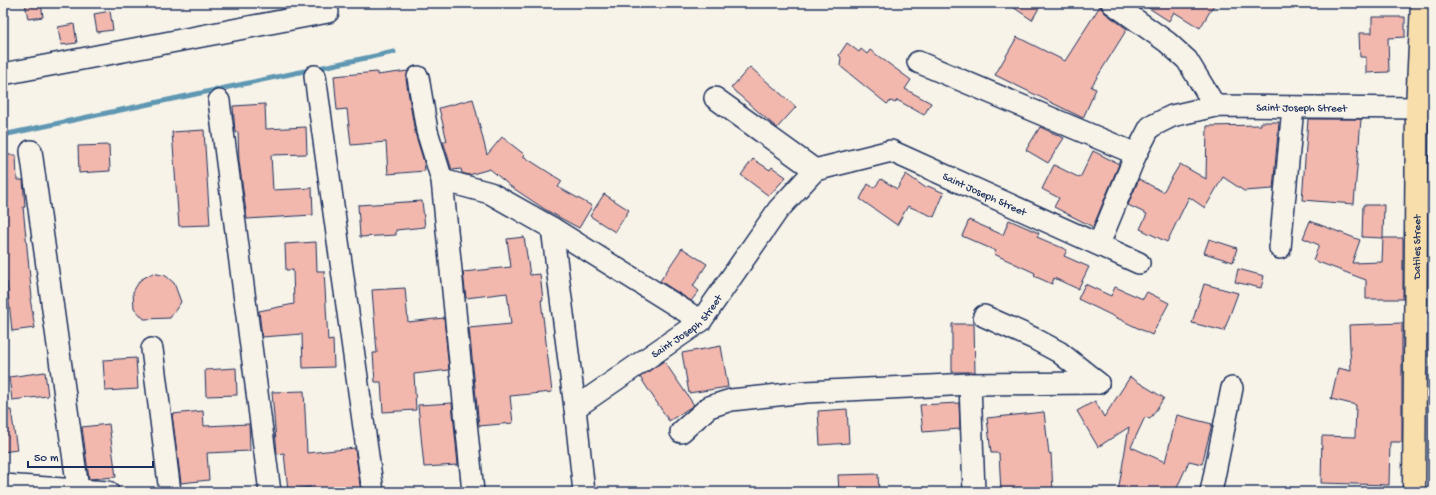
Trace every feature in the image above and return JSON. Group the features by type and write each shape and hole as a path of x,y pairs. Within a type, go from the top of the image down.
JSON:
{"main road":[{"name":"Datiles Street","path":"1414,492 1424,324 1417,108 1422,3"}],"street":[{"path":"1112,3 1167,42 1187,60 1215,106"},
{"path":"4,73 328,12"},
{"path":"918,62 1136,154"},
{"path":"315,76 373,492"},
{"path":"418,77 427,131 442,180 473,492"},
{"path":"715,98 815,170"},
{"path":"219,101 270,492"},
{"name":"Saint Joseph Street","path":"575,408 700,321 778,210 815,170 891,151 1099,244 1136,154 1150,127 1172,116 1215,106 1417,108"},
{"path":"1280,248 1293,107"},
{"path":"31,151 78,489"},
{"path":"442,180 490,193 552,228 700,321"},
{"path":"552,228 584,492"},
{"path":"1099,244 1139,263"},
{"path":"681,432 709,407 731,400 806,392 970,384 1098,384 1059,352 1033,338 984,316"},
{"path":"152,349 170,492"},
{"path":"970,384 974,492"},
{"path":"1211,492 1232,388"},
{"path":"3,485 108,492"}],"green space":[{"path":"1430,350 1433,350 1433,492 1429,492"}],"building":[{"path":"25,3 41,3 43,17 28,19"},
{"path":"1007,3 1042,3 1032,20"},
{"path":"1141,3 1215,3 1200,28 1174,12 1169,21"},
{"path":"1100,6 1105,13 1127,29 1091,87 1096,89 1083,118 995,75 1017,37 1065,61"},
{"path":"110,11 113,30 97,32 94,14"},
{"path":"1372,17 1405,17 1405,37 1388,38 1389,72 1366,73 1366,57 1360,57 1359,33 1372,33"},
{"path":"74,24 77,43 61,45 58,27"},
{"path":"847,43 859,52 861,49 867,54 870,50 911,80 905,89 931,103 924,115 897,100 895,103 891,101 887,104 840,66 841,58 839,55"},
{"path":"750,67 796,107 777,128 731,88"},
{"path":"408,71 406,79 415,133 424,162 425,171 388,174 386,142 351,145 347,109 337,110 334,76 377,72 377,75"},
{"path":"473,99 487,155 502,137 525,155 523,156 562,181 558,187 592,206 579,228 546,210 510,186 490,169 469,175 462,173 461,169 452,170 443,141 447,141 439,108"},
{"path":"265,104 266,129 306,127 307,154 271,155 273,190 312,188 313,215 247,219 239,161 238,132 235,132 233,106"},
{"path":"1308,119 1361,119 1354,204 1302,200"},
{"path":"1261,122 1279,122 1273,189 1244,191 1223,177 1205,208 1189,197 1167,242 1140,229 1147,214 1128,205 1139,179 1163,192 1180,164 1206,179 1207,126 1261,125"},
{"path":"1040,127 1064,138 1048,163 1026,150"},
{"path":"204,130 210,225 179,226 172,132"},
{"path":"109,145 110,171 79,173 78,146"},
{"path":"1093,151 1119,164 1093,227 1054,207 1059,198 1042,189 1054,165 1080,178"},
{"path":"3,155 16,155 17,180 23,180 25,207 23,207 32,298 30,298 35,328 12,331 7,282 3,282"},
{"path":"753,159 770,170 772,167 786,177 769,196 741,175"},
{"path":"906,174 926,188 928,186 944,193 934,217 908,206 897,225 860,199 868,184 874,188 881,179 897,189"},
{"path":"604,194 629,210 615,232 590,216"},
{"path":"422,201 425,227 396,230 396,235 360,237 358,205"},
{"path":"1363,205 1384,205 1383,238 1362,237"},
{"path":"969,220 1003,235 1009,220 1039,233 1037,237 1067,250 1064,256 1089,267 1078,289 1054,278 1052,284 1034,276 1035,273 994,254 996,251 962,236"},
{"path":"1310,221 1360,240 1352,263 1382,262 1383,238 1403,238 1403,299 1366,299 1366,280 1313,260 1319,245 1303,238"},
{"path":"524,237 530,275 540,274 543,300 541,300 552,392 510,396 513,423 479,426 469,328 511,324 507,293 466,298 463,272 511,267 507,239"},
{"path":"1209,239 1237,248 1233,262 1204,253"},
{"path":"316,242 317,271 324,271 328,341 333,340 334,367 303,368 302,334 262,337 259,311 294,304 293,270 286,270 285,244"},
{"path":"682,248 707,264 693,286 699,291 691,301 660,281"},
{"path":"1238,269 1264,276 1261,288 1235,282"},
{"path":"153,273 166,276 174,283 181,302 170,318 144,319 134,308 133,292 140,280"},
{"path":"1085,284 1111,296 1115,287 1143,299 1147,292 1169,303 1152,335 1078,299"},
{"path":"1204,284 1238,293 1224,331 1192,323"},
{"path":"405,288 408,322 444,318 449,370 414,374 416,410 383,412 381,382 375,382 373,353 377,353 372,290"},
{"path":"1402,323 1402,442 1390,442 1389,485 1321,483 1322,436 1355,437 1356,405 1331,399 1338,368 1351,371 1349,325"},
{"path":"952,324 974,324 975,372 952,372"},
{"path":"721,346 728,387 689,393 682,353"},
{"path":"136,358 138,389 105,391 103,360"},
{"path":"664,361 694,405 669,421 640,377"},
{"path":"236,368 237,395 206,396 205,370"},
{"path":"45,372 48,396 12,400 9,377"},
{"path":"1130,377 1164,398 1150,419 1145,417 1131,447 1165,462 1177,415 1212,424 1202,464 1189,461 1175,492 1118,492 1129,427 1098,447 1077,411 1095,401 1104,417"},
{"path":"304,391 307,453 355,448 361,492 311,492 310,487 288,490 284,453 277,454 272,392"},
{"path":"452,403 458,465 424,467 418,405"},
{"path":"959,403 960,429 923,432 920,405"},
{"path":"847,409 849,443 820,445 818,411"},
{"path":"3,410 11,410 17,450 3,452"},
{"path":"203,411 204,426 249,424 250,451 207,453 209,480 181,483 172,414"},
{"path":"1044,412 1049,454 1051,453 1053,492 1001,492 999,453 991,453 987,418"},
{"path":"109,424 116,477 89,479 82,427"},
{"path":"878,474 879,492 839,492 838,475"}],"waterway":[{"path":"3,135 394,52"}]}
